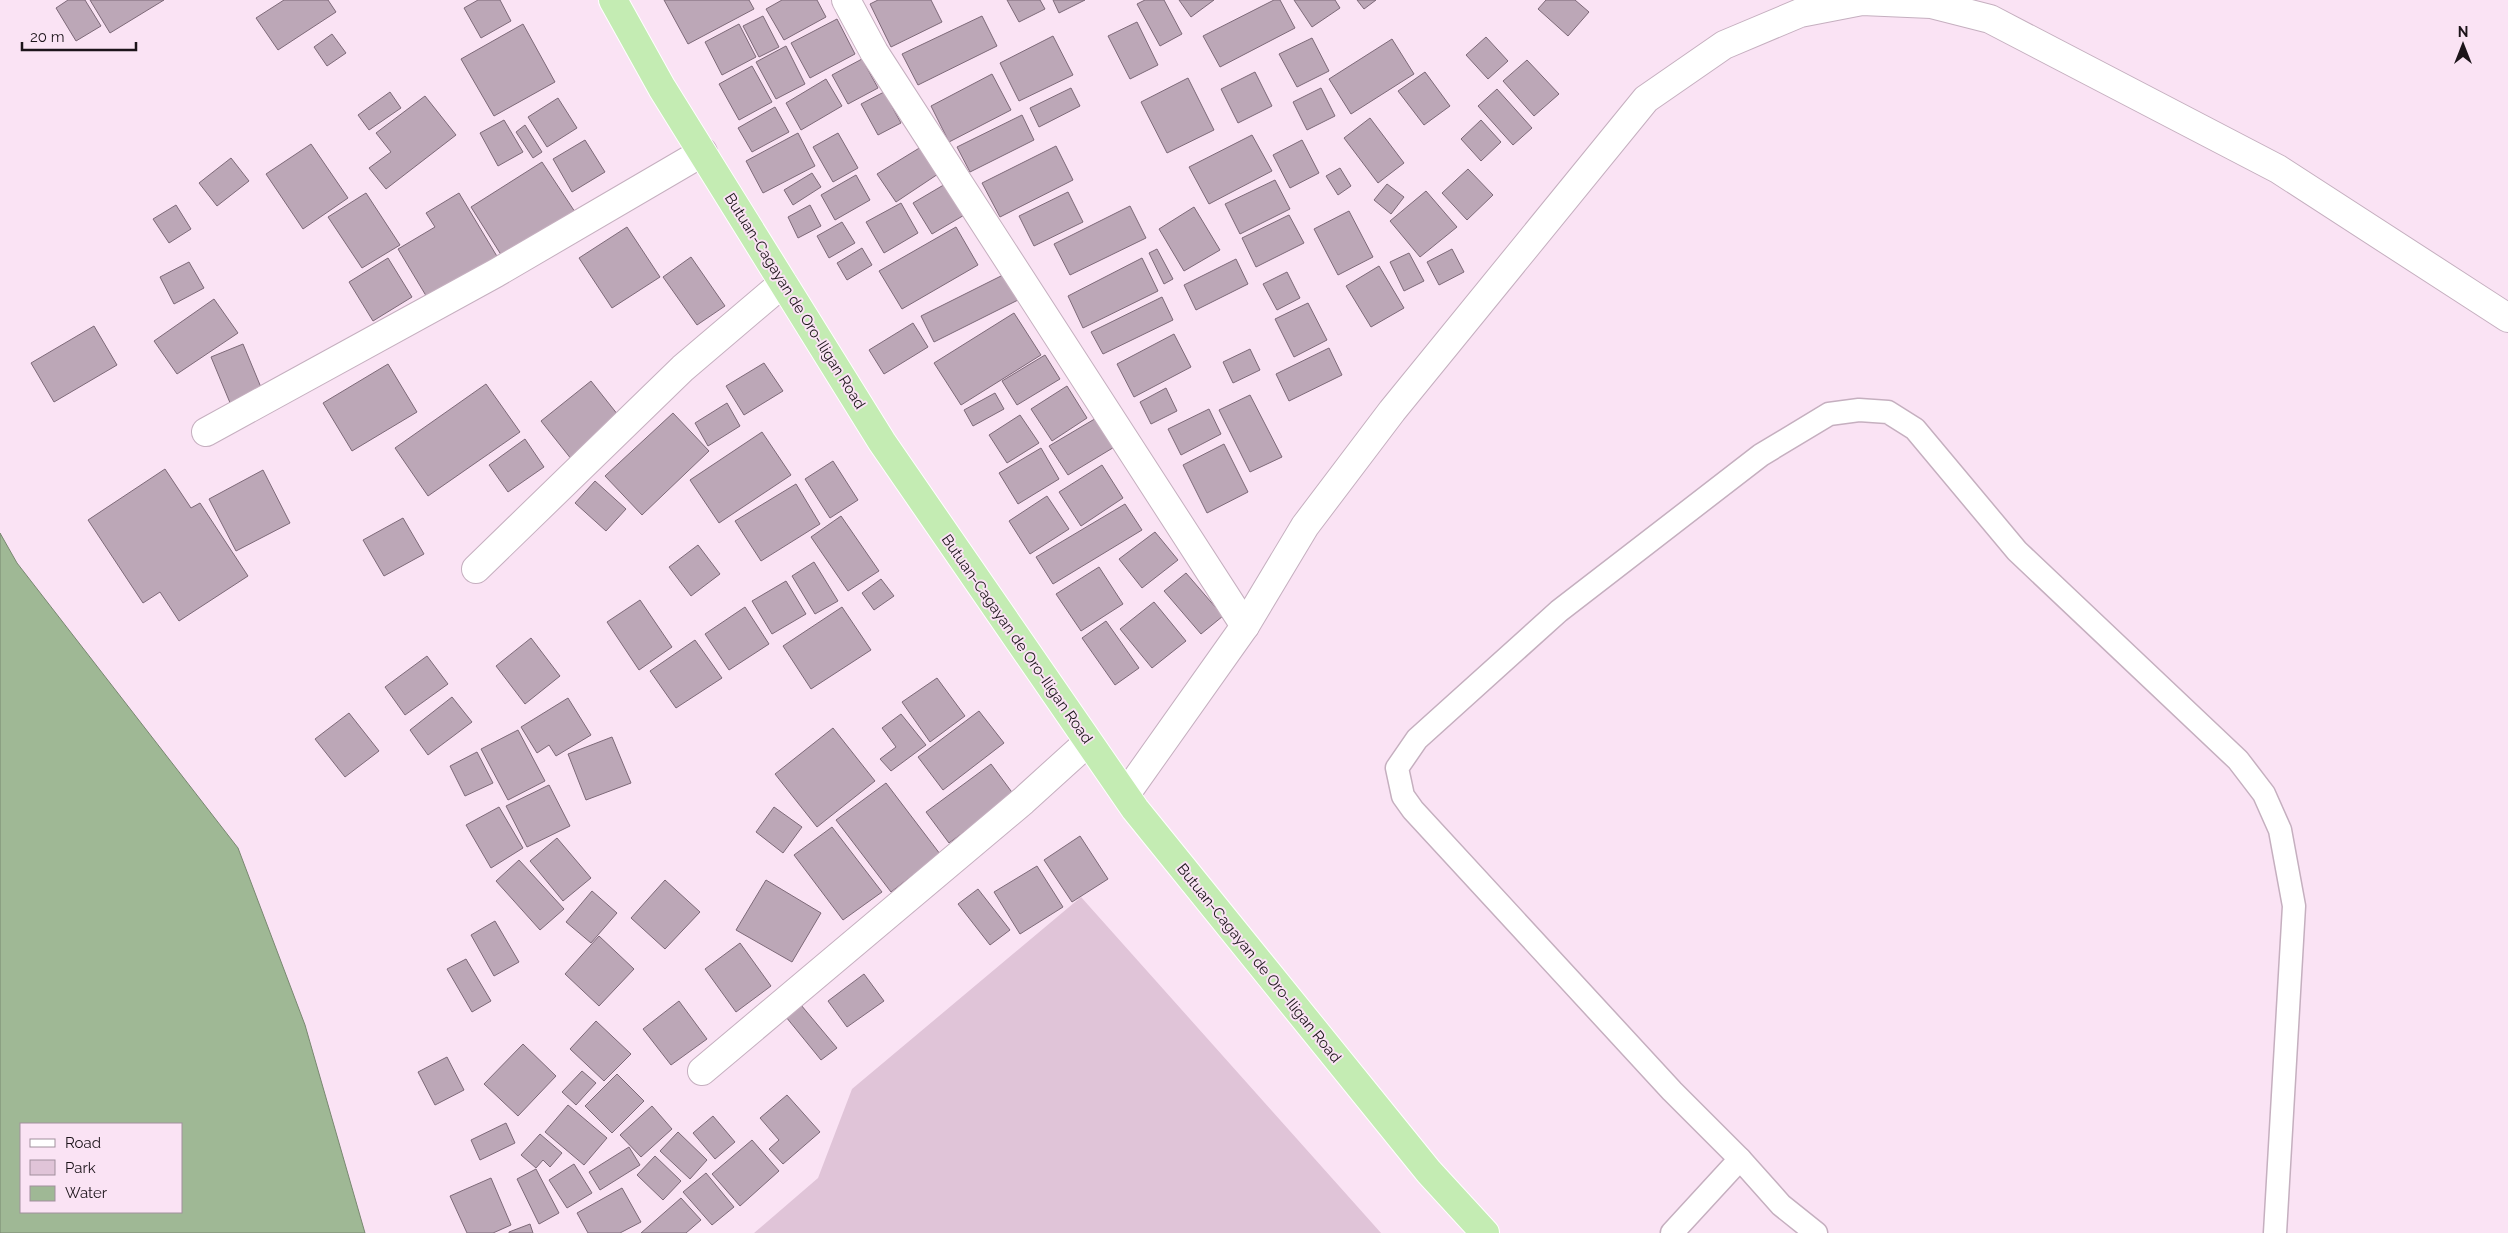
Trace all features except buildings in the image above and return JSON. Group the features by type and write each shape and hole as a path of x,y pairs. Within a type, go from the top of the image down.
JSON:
{"highway":[{"name":"Butuan-Cagayan de Oro-Iligan Road","path":"612,0 662,88 704,152 882,442 1135,809 1423,1165 1484,1233"}],"street":[{"path":"846,0 874,52 1245,626"},
{"path":"1126,794 1245,626 1305,526 1392,411 1646,99 1724,44 1800,13 1862,1 1931,4 1990,19 2278,170 2508,318"},
{"path":"206,432 496,273 704,152"},
{"path":"476,569 683,368 783,283"},
{"path":"702,1072 1023,801 1088,742"}],"lane":[{"path":"1816,1233 1781,1205 1740,1158 1672,1091 1414,810 1403,796 1397,768 1417,739 1559,611 1761,455 1829,414 1859,410 1888,412 1915,429 2017,551 2238,760 2264,794 2280,830 2294,906 2275,1233"},
{"path":"1672,1233 1740,1158"}],"green space":[{"path":"1081,897 1381,1233 754,1233 818,1178 852,1089"}],"water":[{"path":"0,533 17,563 238,848 305,1025 365,1233 0,1233"}]}
